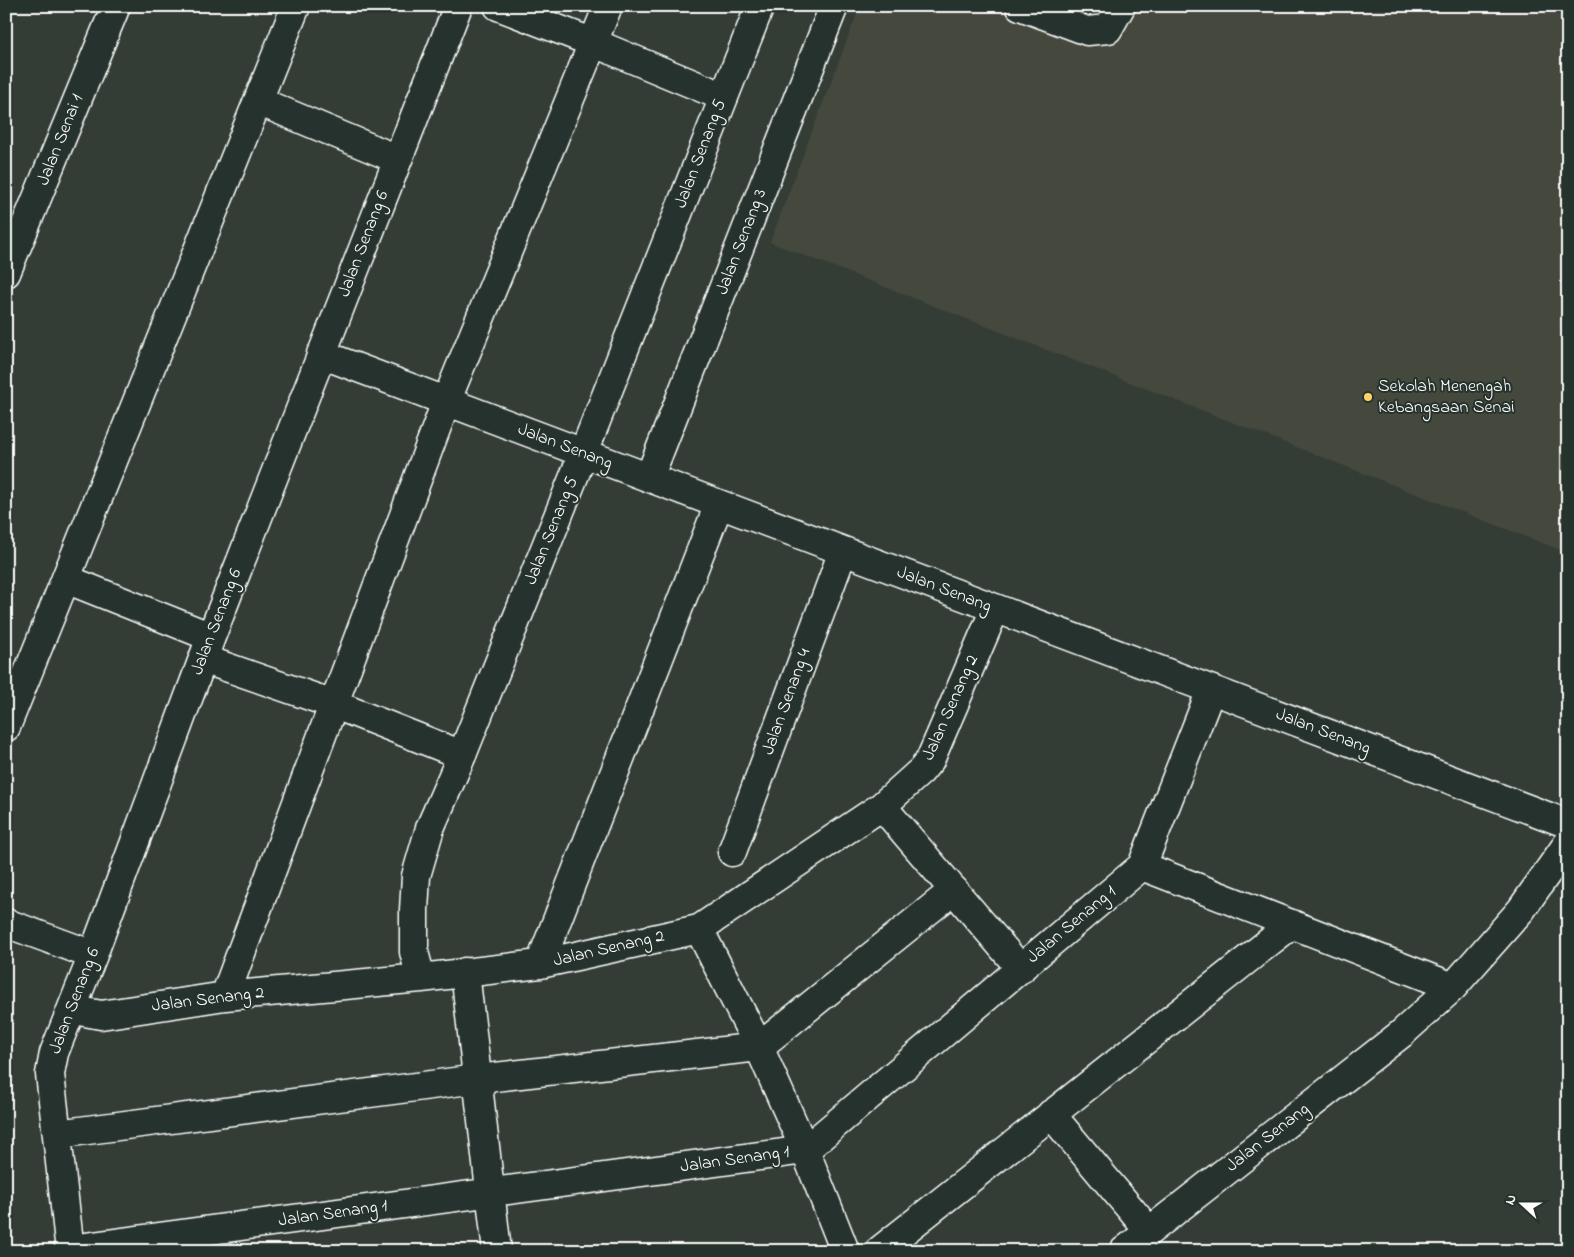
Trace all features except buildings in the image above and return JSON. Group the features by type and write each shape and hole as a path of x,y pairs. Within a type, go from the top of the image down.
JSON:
{"street":[{"name":"Jalan Senai 1","path":"6,273 116,6"},
{"path":"6,727 296,6"},
{"name":"Jalan Senang 6","path":"70,1250 50,1074 54,1053 93,955 207,648 458,6"},
{"path":"498,6 724,97"},
{"path":"225,996 446,402 608,6"},
{"name":"Jalan Senang 5","path":"421,978 414,952 416,876 430,828 462,755 583,454 760,6"},
{"name":"Jalan Senang 3","path":"649,478 834,6"},
{"path":"1020,6 1086,31 1108,29 1121,6"},
{"path":"258,101 398,159"},
{"name":"Jalan Senang","path":"321,354 1568,824"},
{"path":"540,964 719,504"},
{"name":"Jalan Senang 4","path":"732,852 843,551"},
{"path":"66,579 207,648 333,704 462,755"},
{"name":"Jalan Senang 2","path":"73,1006 85,1012 101,1015 225,996 421,978 540,964 699,928 882,806 922,771 930,760 995,609"},
{"name":"Jalan Senang 1","path":"70,1250 805,1150 1142,866 1211,690"},
{"path":"882,806 1021,969"},
{"name":"Jalan Senang","path":"1124,1251 1401,1034 1453,987 1521,910 1563,858"},
{"path":"1142,866 1453,987"},
{"path":"57,1134 478,1079 759,1047 954,890"},
{"path":"6,923 93,955"},
{"path":"879,1251 1292,924"},
{"path":"699,928 759,1047 805,1150 845,1251"},
{"path":"465,972 497,1251"},
{"path":"1051,1114 1149,1231"}],"shaded area":[{"name":"Sekolah Menengah Kebangsaan Senai","path":"860,6 1568,6 1568,553 770,242"}],"place":[{"name":"Sekolah Menengah Kebangsaan Senai","path":"1368,397"}]}
